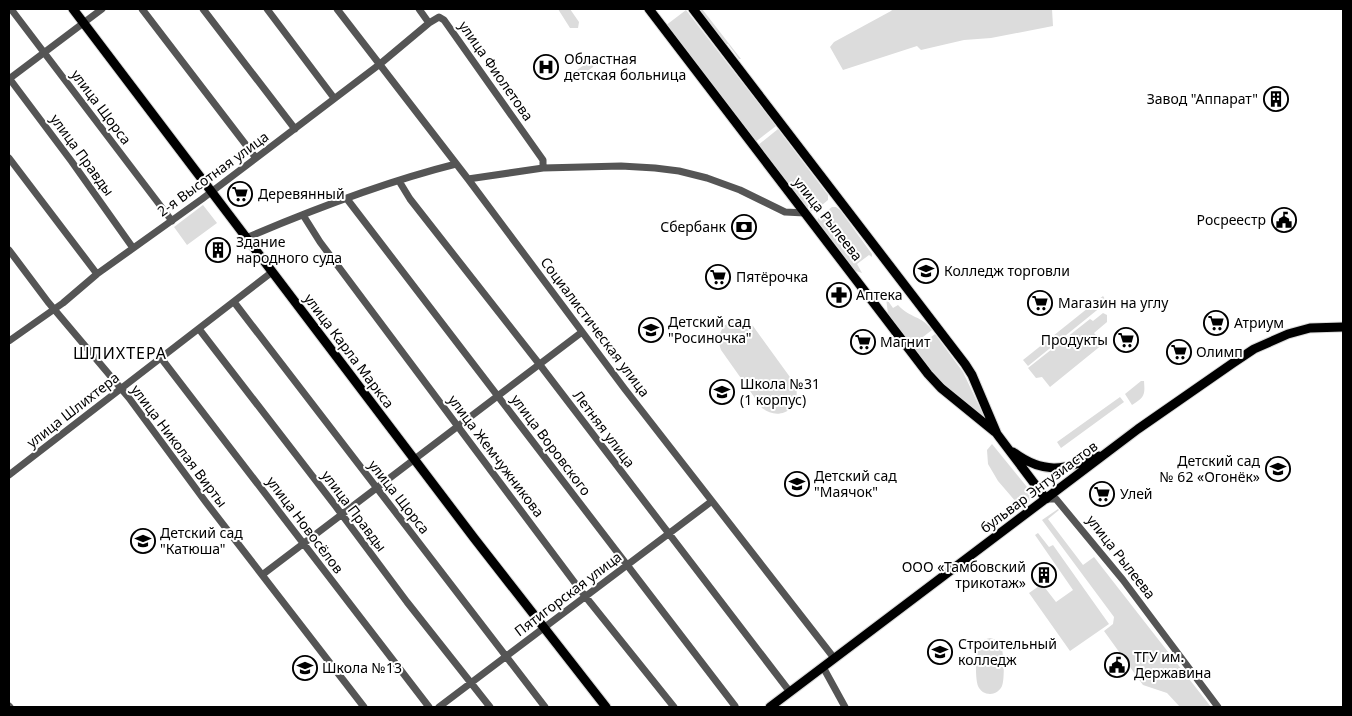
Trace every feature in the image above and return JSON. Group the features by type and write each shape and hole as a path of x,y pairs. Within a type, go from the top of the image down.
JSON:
{"main road":[{"name":"улица Карла Маркса","path":"73,9 414,459 606,707"},
{"name":"улица Рылеева","path":"649,9 928,374 940,388 997,434"},
{"name":"улица Рылеева","path":"693,9 965,364 972,375 997,434 1046,500"},
{"name":"бульвар Энтузиастов","path":"770,707 1138,430 1254,349 1276,338 1310,328 1343,327"},
{"path":"1006,448 1020,458 1056,469 1078,464 1109,452"}],"street":[{"name":"улица Щорса","path":"11,9 172,221"},
{"path":"9,79 102,9"},
{"path":"142,9 256,158"},
{"path":"203,9 295,129"},
{"path":"267,9 334,98"},
{"name":"Социалистическая улица","path":"337,9 468,179 582,332 834,658"},
{"path":"418,9 429,23"},
{"name":"улица Фиолетова","path":"429,23 439,17 444,20 542,160 543,168"},
{"name":"2-я Высотная улица","path":"9,341 63,303 97,274 212,192 380,64 429,23"},
{"name":"улица Правды","path":"9,79 72,162 133,248"},
{"path":"9,158 97,274"},
{"path":"246,238 347,199 456,164"},
{"path":"468,179 543,168 621,166 679,171 707,178 740,190 785,212 805,213"},
{"name":"Летняя улица","path":"399,181 410,199 540,364 790,692"},
{"name":"улица Воровского","path":"347,199 735,706"},
{"name":"улица Жемчужникова","path":"303,215 320,242 586,597 674,707"},
{"name":"улица Николая Вирты","path":"9,250 121,389 364,707"},
{"name":"улица Шлихтера","path":"9,475 272,272"},
{"name":"улица Щорса","path":"234,302 545,707"},
{"name":"улица Правды","path":"198,329 490,707"},
{"path":"262,575 582,332"},
{"name":"улица Новосёлов","path":"161,358 429,707"},
{"name":"улица Рылеева","path":"1046,500 1056,499 1123,580 1218,707"},
{"name":"Пятигорская улица","path":"439,707 712,501"},
{"path":"823,667 845,707"}],"shaded area":[{"path":"558,9 570,9 579,22 578,28 570,28"},
{"path":"696,9 702,9 741,59 739,59 728,44 723,44"},
{"path":"893,9 1052,9 1053,26 991,38 964,40 921,50 917,46 843,70 830,47 834,42"},
{"path":"686,10 776,126 754,143 665,26"},
{"path":"592,59 593,67 572,82 567,82 565,79"},
{"path":"778,129 828,195 828,200 816,210 808,212 757,146"},
{"path":"203,205 217,223 187,245 174,227"},
{"path":"832,207 840,210 872,254 872,257 869,255 857,264 862,273 853,270 816,225 818,218"},
{"path":"1103,296 1107,302 1028,366 1023,360"},
{"path":"886,298 893,308 898,305 907,313 924,322 932,330 910,347 888,314"},
{"path":"1103,313 1107,315 1107,322 1094,333 1103,344 1050,387 1042,377 1036,378 1028,368 1090,319 1093,321"},
{"path":"739,319 753,326 795,384 796,399 789,410 776,414 762,408 721,350 719,339 722,330 733,320"},
{"path":"935,334 963,372 989,427 940,384 913,351"},
{"path":"1141,381 1144,381 1143,395 1140,400 1132,405 1125,394"},
{"path":"1120,397 1124,402 1061,448 1057,442"},
{"path":"992,444 1031,492 1029,503 1022,509 998,481 988,464 987,450"},
{"path":"1058,509 1048,519 1083,565 1094,557 1211,707 1180,707 1167,693 1143,685 1104,631 1113,624 1114,617 1042,520"},
{"path":"1038,533 1049,547 1053,545 1109,624 1070,651 1029,593 1042,584 1056,602 1073,590 1035,535"},
{"path":"990,638 1000,643 1004,671 1001,687 996,693 990,694 983,692 979,688 976,657 980,643"}],"place":[{"name":"Областная детская больница","path":"546,67"},
{"name":"Завод \"Аппарат\"","path":"1276,99"},
{"name":"Деревянный","path":"240,194"},
{"name":"Росреестр","path":"1284,220"},
{"name":"Сбербанк","path":"744,227"},
{"name":"Здание народного суда","path":"218,250"},
{"name":"Колледж торговли","path":"926,271"},
{"name":"Пятёрочка","path":"718,277"},
{"name":"Аптека","path":"839,295"},
{"name":"Магазин на углу","path":"1040,303"},
{"name":"Атриум","path":"1216,323"},
{"name":"Детский сад \"Росиночка\"","path":"651,330"},
{"name":"Продукты","path":"1126,340"},
{"name":"Магнит","path":"863,342"},
{"name":"Олимп","path":"1179,352"},
{"name":"Школа №31 (1 корпус)","path":"722,392"},
{"name":"Детский сад № 62 «Огонёк»","path":"1278,469"},
{"name":"Детский сад \"Маячок\"","path":"797,484"},
{"name":"Улей","path":"1102,494"},
{"name":"Детский сад \"Катюша\"","path":"143,541"},
{"name":"ООО «Тамбовский трикотаж»","path":"1044,575"},
{"name":"Строительный колледж","path":"940,652"},
{"name":"ТГУ им. Державина","path":"1117,665"},
{"name":"Школа №13","path":"305,668"}],"district":[{"name":"ШЛИХТЕРА","path":"120,353"}]}
